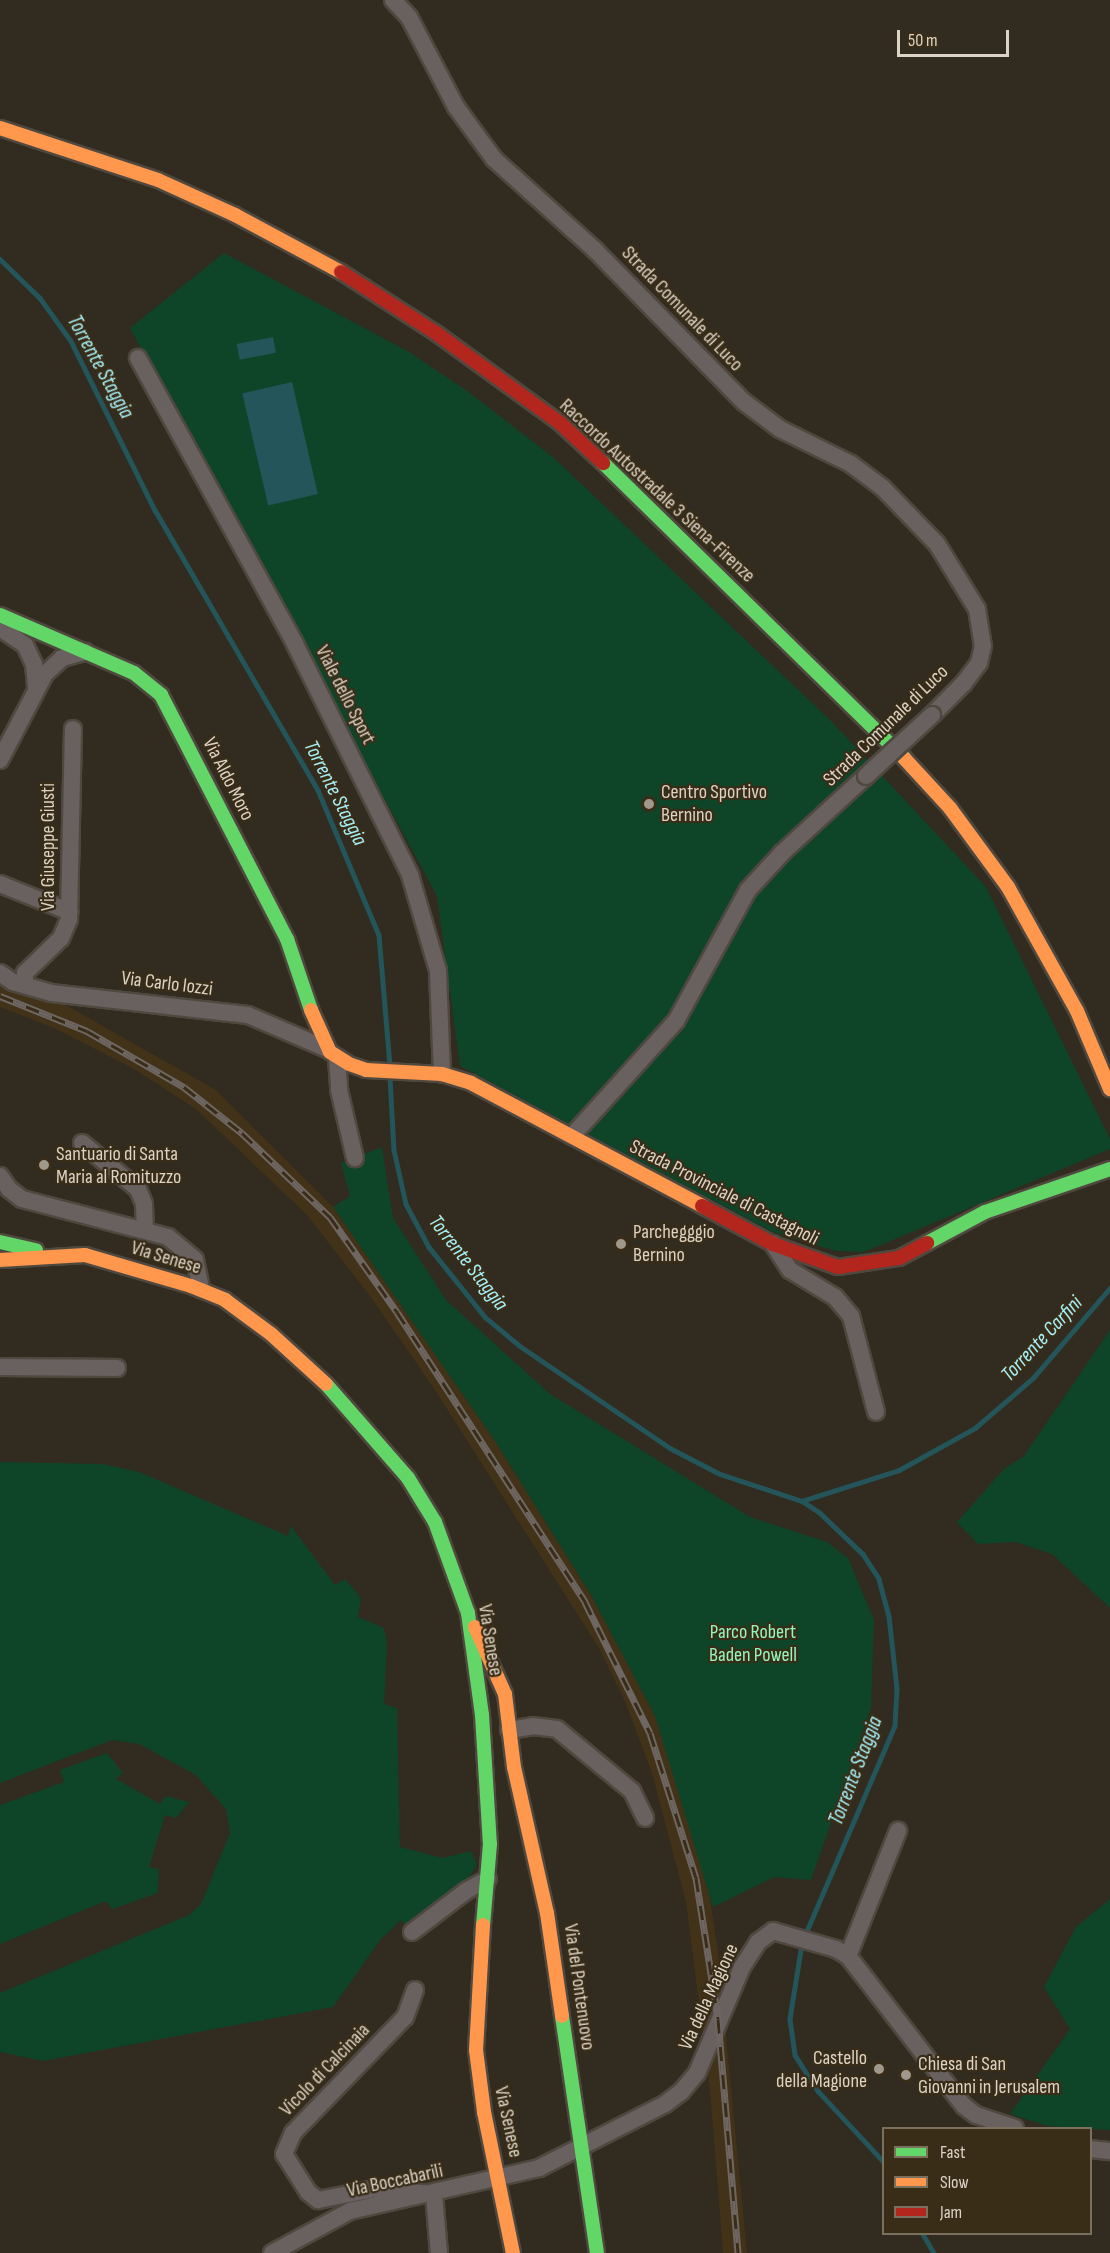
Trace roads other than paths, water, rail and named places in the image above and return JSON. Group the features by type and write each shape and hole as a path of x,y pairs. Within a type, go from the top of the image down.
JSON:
{"main road":[{"name":"Raccordo Autostradale 3 Siena-Firenze","path":"0,128 117,165 235,215 334,267 436,333 560,423 768,621 951,808 1008,887 1077,1011 1110,1089"},
{"name":"Via Aldo Moro","path":"0,615 142,678 166,703 282,929 332,1053"},
{"path":"898,723 920,748"},
{"name":"Strada Provinciale di Castagnoli","path":"332,1053 366,1070 434,1074 495,1094 772,1244 830,1265 873,1265 916,1250 985,1212 1107,1170"},
{"name":"Via Senese","path":"0,1242 52,1254 92,1257 201,1289 235,1306 315,1372 368,1427 429,1509 468,1613 481,1708 489,1811 489,1879 475,2030 481,2096 500,2178 513,2253"},
{"name":"Via Senese","path":"0,1260 52,1254"},
{"name":"Via del Pontenuovo","path":"468,1613 494,1662 507,1703 509,1730 547,1913 597,2253"},
{"path":"481,1708 492,1696 507,1703"}],"street":[{"name":"Strada Comunale di Luco","path":"393,0 409,17 456,106 494,159 595,250 744,402 780,429 851,464 882,487 937,544 977,609 983,646 979,663 932,716 783,852 748,890 676,1021 572,1136"},
{"name":"Viale dello Sport","path":"138,358 306,664 413,882 438,971 434,1074"},
{"path":"0,628 25,645 34,664 36,687"},
{"path":"0,760 36,687 57,661 85,652"},
{"name":"Via Giuseppe Giusti","path":"25,983 24,973 61,938 70,912 73,729"},
{"path":"0,884 70,912"},
{"name":"Via Carlo Iozzi","path":"0,973 13,982 25,983 51,993 248,1015 332,1053"},
{"path":"332,1053 355,1158"},
{"path":"82,1143 138,1190 144,1204 145,1229"},
{"path":"0,1176 22,1199 145,1229 168,1237 190,1254 201,1275 201,1289"},
{"path":"772,1244 790,1270 828,1292 851,1316 876,1412"},
{"path":"0,1368 117,1368"},
{"path":"509,1730 533,1726 556,1729 632,1791 645,1818"},
{"path":"898,1831 842,1952 951,2090 976,2115 1012,2127"},
{"path":"412,1932 466,1891 489,1879"},
{"name":"Via della Magione","path":"500,2178 539,2168 659,2107 686,2088 700,2067 748,1957 764,1936 776,1931 842,1952"},
{"name":"Vicolo di Calcinaia","path":"415,1990 401,2022 293,2133 284,2154 308,2192 318,2200 374,2188 434,2194"},
{"path":"1092,2149 1110,2151"},
{"name":"Via Boccabarili","path":"272,2253 343,2213 500,2178"},
{"path":"434,2194 439,2253 434,2253"}],"water":[{"path":"273,337 276,353 240,360 237,344"},
{"path":"292,382 318,494 268,506 242,393"}],"waterway":[{"name":"Torrente Staggia","path":"0,259 40,298 71,341 155,510 318,790 379,935 390,1065"},
{"name":"Torrente Staggia","path":"390,1077 394,1150 406,1204 429,1247 485,1317 520,1346 670,1448 720,1474 802,1501 819,1512 863,1554 879,1579 889,1616 897,1688 895,1726 805,1936"},
{"name":"Torrente Carfini","path":"802,1501 899,1470 975,1428 1033,1378 1110,1288"},
{"name":"Torrente Staggia","path":"802,1944 790,2019 795,2055 818,2091 882,2160"},
{"name":"Torrente Staggia","path":"924,2235 934,2253"}],"railway":[{"path":"0,996 87,1031 184,1087 242,1133 330,1217 397,1312 585,1602 650,1733 696,1878 718,2019 738,2253"}],"place":[{"name":"Centro Sportivo Bernino","path":"649,804"},
{"name":"Santuario di Santa Maria al Romituzzo","path":"44,1165"},
{"name":"Parchegggio Bernino","path":"621,1244"},
{"name":"Castello della Magione","path":"879,2069"},
{"name":"Chiesa di San Giovanni in Jerusalem","path":"906,2075"}],"park label":[{"name":"Parco Robert Baden Powell","path":"753,1644"}]}
